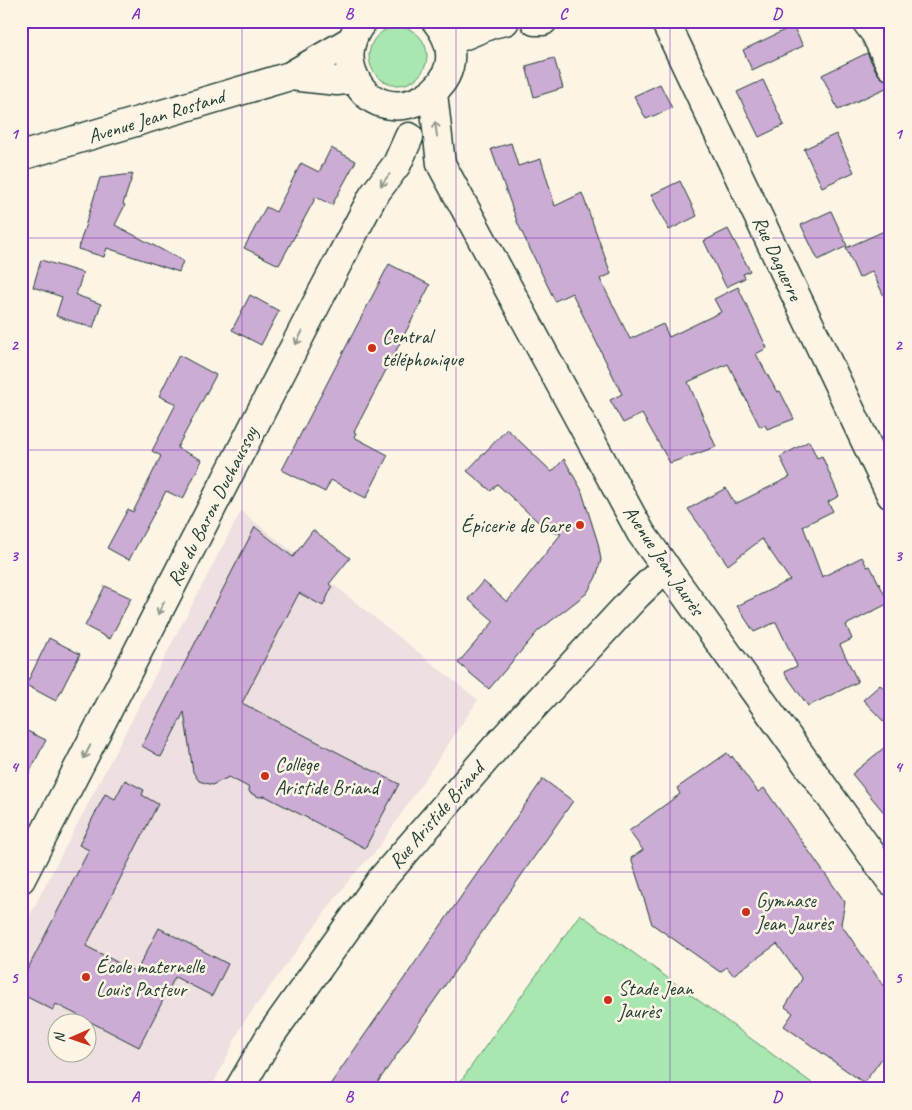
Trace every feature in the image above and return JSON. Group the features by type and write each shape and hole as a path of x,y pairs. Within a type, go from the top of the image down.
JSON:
{"street":[{"path":"357,28 349,55 355,79 370,96 385,104 400,106 416,104 440,86 447,72 450,58 442,32 505,21"},
{"path":"535,21 543,21"},
{"name":"Rue Daguerre","path":"665,21 891,495"},
{"path":"866,21 875,33 891,66"},
{"name":"Avenue Jean Rostand","path":"21,156 290,76 357,28"},
{"name":"Avenue Jean Rostand","path":"290,76 337,81 355,79"},
{"name":"Avenue Jean Jaurès","path":"433,93 441,164"},
{"name":"Avenue Jean Jaurès","path":"385,104 409,137 441,164 641,533 891,881"},
{"name":"Rue du Baron Duchaussoy","path":"21,879 321,295 373,196 397,164 409,137"},
{"name":"Rue Aristide Briand","path":"239,1089 270,1036 381,880 496,747 637,595 666,567"}],"shaded area":[{"name":"Collège Aristide Briand","path":"241,511 478,700 376,851 352,876 243,1023 211,1089 21,1089 21,932"}],"green space":[{"path":"392,27 404,27 419,35 427,50 427,62 419,77 404,85 392,85 377,77 369,62 369,50 377,35"},
{"name":"Stade Jean Jaurès","path":"580,914 816,1086 814,1089 455,1089"}],"building":[{"path":"793,26 803,46 752,70 743,50"},
{"path":"867,53 877,73 890,86 838,110 822,75"},
{"path":"554,58 563,88 534,97 526,66"},
{"path":"763,80 784,125 759,137 737,92"},
{"path":"660,84 672,108 646,119 634,96"},
{"path":"836,134 854,172 822,187 804,149"},
{"path":"511,143 518,166 541,159 555,206 582,193 611,274 600,279 630,339 663,324 669,337 721,312 714,299 738,287 767,348 756,354 777,392 780,391 794,419 767,429 765,425 760,427 728,364 688,382 716,447 670,463 642,414 623,423 610,400 622,394 572,293 555,301 518,224 491,149"},
{"path":"331,148 356,161 332,205 316,197 279,265 244,248 266,207 276,212 301,163 319,172"},
{"path":"133,174 123,204 125,205 115,225 183,261 179,272 107,248 104,257 78,249 100,178"},
{"path":"680,181 697,216 669,230 651,195"},
{"path":"831,211 847,246 818,260 801,225"},
{"path":"891,228 891,311 872,271 859,278 846,248"},
{"path":"728,229 750,271 743,274 745,278 726,287 704,241"},
{"path":"41,260 83,273 76,295 101,304 93,328 56,316 62,297 33,287"},
{"name":"Central téléphonique","path":"389,264 430,285 354,432 356,433 354,437 388,455 366,498 331,480 325,492 282,470"},
{"path":"250,295 279,311 261,345 232,330"},
{"path":"179,355 216,375 177,448 202,460 183,499 166,491 129,560 107,548 128,509 133,512 161,456 152,451 176,404 159,396"},
{"path":"507,429 552,472 564,459 581,489 598,543 601,560 596,577 587,593 538,631 489,689 458,663 494,621 468,599 483,581 507,602 561,534 548,531 497,484 491,491 467,471"},
{"path":"809,441 817,458 822,456 839,496 828,502 833,511 803,526 822,577 862,557 867,567 870,566 889,603 846,625 852,639 840,645 858,682 808,706 784,672 797,666 776,622 754,632 737,606 790,580 762,539 728,565 688,509 726,488 735,504 790,477 780,457"},
{"path":"255,527 293,557 313,530 350,558 329,584 332,587 323,606 299,593 242,703 399,784 365,848 265,796 259,797 250,793 248,787 229,777 212,785 199,781 193,772 184,712 161,757 142,746"},
{"path":"105,586 131,598 110,639 85,626"},
{"path":"49,638 80,654 56,701 26,685"},
{"path":"880,685 891,693 891,729 863,700"},
{"path":"21,728 46,740 21,789"},
{"path":"891,742 891,821 852,774"},
{"name":"Gymnase Jean Jaurès","path":"727,753 731,758 732,756 758,792 764,788 845,902 841,924 891,997 891,1046 864,1083 784,1026 793,1013 785,1007 802,979 777,944 733,975 727,967 720,972 652,924 631,858 643,850 629,831 680,794 677,788"},
{"path":"543,779 573,801 373,1089 327,1089"},
{"path":"125,780 144,790 142,795 158,804 86,946 136,972 159,928 228,964 212,996 175,977 139,1047 98,1026 98,1012 71,1012 56,1004 53,1010 21,994 21,982 89,850 79,845 105,794 115,799"}],"place":[{"name":"Central téléphonique","path":"372,348"},
{"name":"Épicerie de Gare","path":"580,525"},
{"name":"Collège Aristide Briand","path":"265,776"},
{"name":"Gymnase Jean Jaurès","path":"746,912"},
{"name":"École maternelle Louis Pasteur","path":"86,977"},
{"name":"Stade Jean Jaurès","path":"608,1000"}]}
